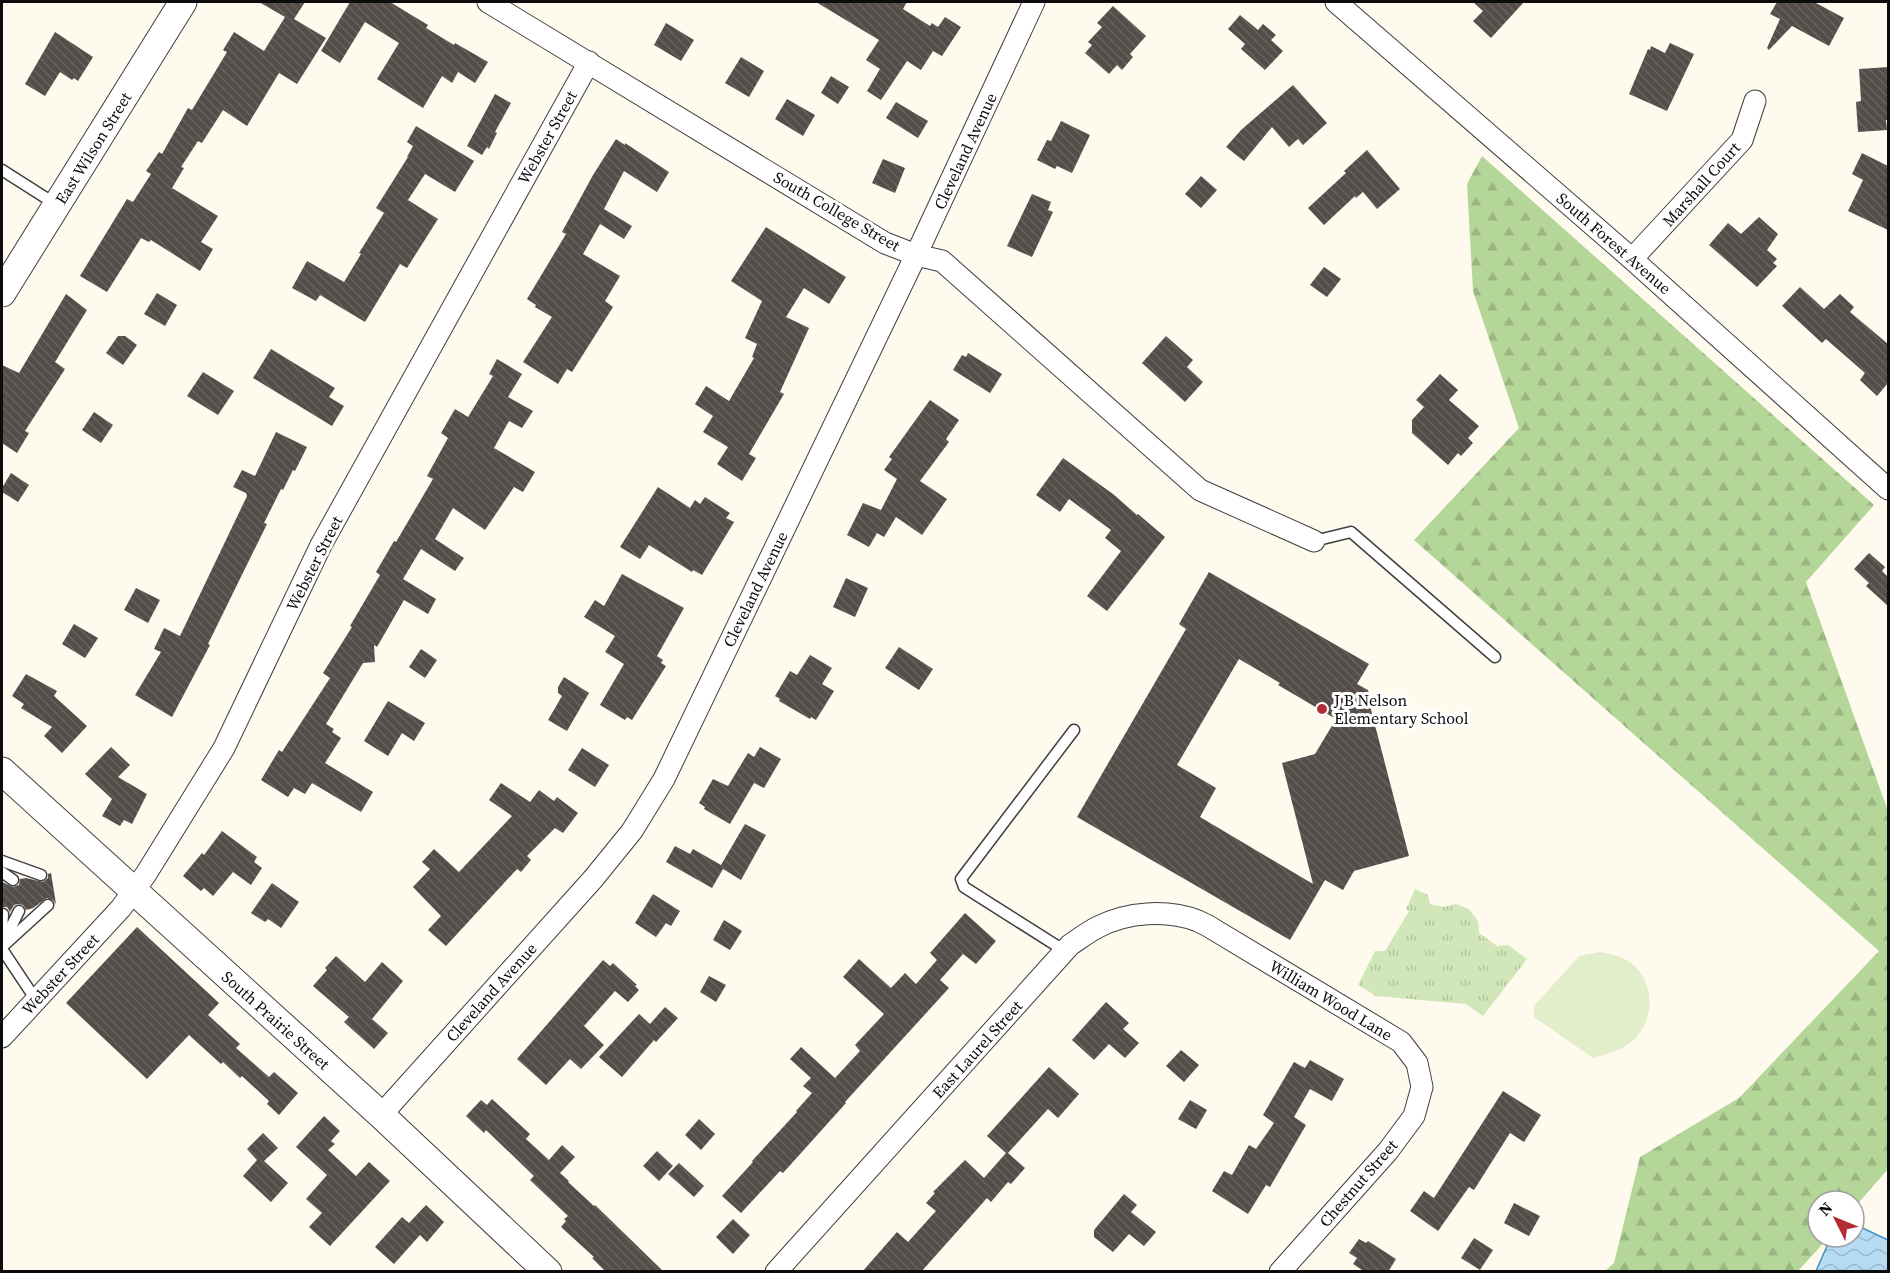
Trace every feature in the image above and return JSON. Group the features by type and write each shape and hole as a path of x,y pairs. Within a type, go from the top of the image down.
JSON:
{"street":[{"name":"East Wilson Street","path":"2,293 183,2"},
{"name":"South College Street","path":"488,2 885,243 916,255 942,261 1200,490 1314,541"},
{"name":"South Forest Avenue","path":"1336,2 1632,259 1888,489"},
{"name":"Cleveland Avenue","path":"381,1115 585,888 632,831 664,779 916,255 1030,3"},
{"name":"Webster Street","path":"2,1036 121,908 146,874 224,748 321,545 589,62"},
{"name":"Marshall Court","path":"1632,259 1742,140 1755,101"},
{"name":"South Prairie Street","path":"2,771 381,1115 548,1272"},
{"name":"East Laurel Street","path":"777,1272 1070,945 1098,927 1125,917 1153,913 1177,915 1198,921 1218,932"},
{"name":"William Wood Lane","path":"1218,932 1401,1042 1418,1064 1422,1087"},
{"name":"Chestnut Street","path":"1280,1272 1388,1151 1414,1116 1422,1087"}],"lane":[{"path":"2,170 57,205"},
{"path":"1314,541 1351,532 1495,657"},
{"path":"1065,951 964,887 961,879 1074,730"},
{"path":"2,863 41,875"},
{"path":"2,863 29,877"},
{"path":"2,872 13,880"},
{"path":"2,947 48,905"},
{"path":"2,947 34,908"},
{"path":"2,947 19,911"},
{"path":"2,933 3,914"},
{"path":"2,947 36,1000"}],"green space":[{"path":"1482,156 1874,505 1806,582 1888,811 1888,1169 1866,1194 1866,1189 1806,1189 1806,1249 1818,1249 1798,1271 1605,1271 1614,1263 1640,1157 1739,1098 1879,951 1414,540 1519,428 1473,291 1467,184"},
{"path":"1415,889 1428,895 1430,904 1443,907 1456,904 1469,909 1478,921 1479,933 1497,946 1508,945 1527,959 1483,1016 1466,1004 1376,996 1358,985 1375,951 1385,951 1409,911 1406,909"},
{"path":"1600,952 1624,959 1639,971 1648,989 1649,1010 1642,1030 1631,1043 1593,1058 1534,1017 1534,1006 1579,956"}],"water":[{"path":"1866,1230 1888,1240 1888,1271 1816,1271 1826,1249 1866,1249"}],"building":[{"path":"259,2 305,2 294,19 326,38 297,84 279,73 247,126 223,110 202,143 198,141 181,167 184,168 172,188 218,216 201,242 213,249 200,271 151,240 149,242 141,238 107,292 80,276 127,199 133,202 151,174 146,171 159,152 162,154 188,108 192,110 227,52 223,50 234,32 264,51 285,17"},
{"path":"350,2 390,2 428,25 426,28 488,62 475,83 458,72 452,83 442,76 423,108 377,79 399,43 365,22 340,63 321,51"},
{"path":"816,2 907,2 903,9 930,26 932,23 938,27 945,17 961,27 942,56 933,51 921,70 907,61 881,100 867,91 880,69 866,60 879,40"},
{"path":"1473,2 1524,2 1491,38 1473,21 1483,11"},
{"path":"1777,2 1814,2 1844,18 1829,46 1792,26 1769,50 1767,48 1780,19 1770,14"},
{"path":"1113,6 1146,36 1130,54 1133,57 1122,70 1117,65 1109,74 1085,53 1092,45 1088,42 1102,27 1097,23"},
{"path":"1240,15 1258,30 1263,24 1276,35 1271,40 1283,51 1265,70 1241,49 1245,44 1228,29"},
{"path":"666,23 694,40 681,61 654,45"},
{"path":"55,32 93,57 78,81 60,72 45,96 25,84"},
{"path":"1670,43 1694,54 1667,111 1629,94 1648,49 1650,50 1651,46 1665,53"},
{"path":"741,57 764,71 749,97 725,83"},
{"path":"1888,67 1887,130 1858,132 1856,102 1861,101 1859,69"},
{"path":"831,76 849,87 838,104 821,93"},
{"path":"1293,85 1327,123 1303,145 1298,139 1289,147 1272,127 1244,161 1226,147 1241,130"},
{"path":"495,94 511,103 495,132 497,133 489,149 487,147 482,155 467,146"},
{"path":"787,99 815,115 803,136 775,119"},
{"path":"896,102 928,121 918,138 886,118"},
{"path":"1061,121 1090,135 1072,173 1057,166 1055,169 1037,160 1047,140 1051,141"},
{"path":"416,126 474,161 455,192 425,174 408,200 438,219 407,268 400,264 365,322 320,295 316,301 292,288 307,261 344,282 384,213 376,208 408,157 413,146 407,142"},
{"path":"616,139 669,172 657,192 624,171 604,209 632,226 624,239 600,224 583,254 620,276 605,301 613,307 572,372 567,369 558,384 523,362 552,317 535,307 536,305 527,299 566,234 562,232 593,175"},
{"path":"1367,150 1400,189 1377,209 1363,192 1356,198 1355,196 1324,225 1308,208"},
{"path":"1862,153 1888,166 1888,230 1848,211 1863,180 1852,174"},
{"path":"883,159 905,168 895,193 872,183"},
{"path":"1201,176 1217,190 1201,208 1185,194"},
{"path":"1032,194 1051,202 1048,210 1053,212 1032,257 1007,246"},
{"path":"1759,217 1778,234 1767,250 1777,259 1773,263 1777,266 1757,287 1709,245 1728,223 1741,234"},
{"path":"766,227 846,277 829,304 804,288 786,317 809,328 780,392 784,394 749,454 756,458 742,481 717,464 728,447 703,432 713,416 695,404 706,386 729,401 754,358 752,357 757,344 745,338 762,301 731,281"},
{"path":"1324,267 1341,279 1327,297 1310,285"},
{"path":"1800,287 1824,309 1840,294 1854,307 1850,312 1888,344 1888,383 1877,396 1860,380 1865,373 1826,339 1822,343 1782,306"},
{"path":"157,293 177,305 165,326 144,314"},
{"path":"66,294 87,310 55,362 65,369 25,431 29,433 17,453 2,443 2,365 19,373"},
{"path":"118,336 125,336 137,345 123,365 106,353"},
{"path":"1166,336 1193,360 1187,367 1203,382 1185,402 1142,363"},
{"path":"271,349 335,388 329,397 344,406 332,426 253,378"},
{"path":"968,353 1002,374 990,393 953,370 962,355 966,357"},
{"path":"497,359 522,374 508,397 533,411 522,428 509,421 494,448 535,472 523,492 514,487 485,530 453,508 435,539 464,558 455,571 421,549 403,579 436,599 428,614 404,600 377,647 374,645 375,662 363,663 326,724 334,729 332,732 341,738 325,763 373,792 361,812 312,783 305,794 294,788 288,797 261,780 279,750 282,752 330,678 323,673 352,627 350,626 380,575 376,572 433,479 427,476 448,438 441,433 455,409 468,417 493,376 489,374"},
{"path":"203,372 234,391 218,415 187,396"},
{"path":"1440,374 1458,390 1449,400 1479,426 1468,438 1473,443 1461,456 1458,453 1448,465 1412,433 1412,420 1424,407 1416,400"},
{"path":"930,400 959,420 946,439 949,442 920,481 947,499 922,535 896,517 884,537 877,533 869,547 847,535 863,503 881,510 897,479 884,470 892,459 889,457"},
{"path":"94,412 113,425 101,443 82,430"},
{"path":"276,432 307,447 295,471 293,470 283,490 281,489 264,523 267,524 208,644 210,645 172,717 135,695 161,652 154,649 164,628 180,636 247,496 246,493 233,487 242,470 255,476"},
{"path":"1063,458 1113,494 1165,537 1107,611 1087,596 1121,551 1105,538 1111,530 1069,499 1060,512 1036,495"},
{"path":"11,473 29,485 18,502 2,492"},
{"path":"658,487 690,508 695,500 700,504 705,497 730,513 726,518 734,522 702,575 693,570 692,572 649,545 640,559 620,547"},
{"path":"1869,553 1885,567 1882,571 1888,577 1888,606 1866,586 1869,583 1854,569"},
{"name":"J B Nelson Elementary School","path":"1209,572 1369,664 1357,684 1368,690 1371,702 1369,702 1409,856 1354,871 1343,890 1325,880 1290,940 1077,817 1186,629 1179,624","holes":["1239,659 1280,683 1278,685 1336,719 1315,754 1282,763 1313,884 1200,817 1216,788 1177,765"]},
{"path":"622,574 684,608 657,656 666,666 632,720 627,717 625,720 600,705 624,664 605,652 615,636 584,617 595,600 604,606"},
{"path":"846,578 868,588 855,617 833,607"},
{"path":"136,588 160,600 148,623 124,610"},
{"path":"74,624 98,638 85,658 62,644"},
{"path":"899,647 933,669 919,690 885,668"},
{"path":"421,649 437,660 425,678 409,667"},
{"path":"810,655 832,668 822,684 834,691 816,720 811,717 810,719 779,701 780,699 775,696 790,671 797,675"},
{"path":"26,674 57,691 54,696 87,726 62,753 44,736 52,727 21,708 24,704 12,696"},
{"path":"564,677 589,693 567,731 548,720 562,696 558,693 558,687"},
{"path":"388,701 425,723 414,741 402,733 388,756 364,741"},
{"path":"111,747 130,765 118,777 147,794 132,824 124,820 120,826 102,816 112,799 85,774"},
{"path":"760,747 781,759 764,788 754,783 730,824 704,809 705,807 699,803 713,779 728,786 748,753 754,757"},
{"path":"582,748 609,765 595,787 568,770"},
{"path":"501,783 530,802 539,790 554,801 557,797 578,813 563,833 555,828 527,856 531,860 521,872 517,869 446,946 428,930 441,916 413,887 430,869 422,862 434,849 459,872 512,816 489,800"},
{"path":"745,824 766,835 741,880 723,869 712,888 666,862 675,846 690,854 693,849 721,865"},
{"path":"222,831 257,857 254,862 262,868 251,885 233,872 213,896 204,888 201,891 183,876 202,853 204,855"},
{"path":"51,873 56,904 47,898 26,910 23,905 18,904 14,905 10,912 7,907 2,907 2,882 13,887 19,885 20,879 26,878 43,882"},
{"path":"272,883 299,902 281,928 268,919 265,922 251,913"},
{"path":"653,894 680,911 671,926 666,923 656,937 635,923"},
{"path":"965,913 996,941 976,964 963,954 940,980 949,988 783,1173 780,1171 741,1213 722,1196 812,1093 803,1086 811,1078 790,1059 801,1047 835,1078 860,1051 855,1045 884,1014 843,977 859,959 891,988 905,973 916,984 937,960 930,953"},
{"path":"724,920 742,931 730,950 713,940"},
{"path":"137,927 219,1003 208,1015 240,1044 236,1048 269,1077 274,1072 298,1093 279,1115 267,1104 269,1101 242,1076 240,1078 223,1062 221,1064 189,1035 147,1079 66,1003"},
{"path":"336,956 365,982 382,962 403,981 372,1019 388,1033 374,1049 344,1022 349,1017 313,986"},
{"path":"603,960 610,966 613,963 637,985 635,986 639,990 628,1002 615,991 584,1026 604,1045 581,1069 570,1059 546,1085 517,1059"},
{"path":"709,976 726,985 716,1002 700,992"},
{"path":"1106,1002 1129,1023 1123,1029 1139,1043 1125,1058 1109,1044 1094,1060 1072,1040"},
{"path":"665,1007 678,1018 656,1042 654,1040 622,1077 599,1057 639,1014 650,1024"},
{"path":"1181,1050 1199,1065 1184,1082 1166,1066"},
{"path":"1310,1060 1344,1079 1332,1101 1310,1089 1294,1117 1306,1125 1270,1187 1266,1185 1248,1214 1212,1191 1224,1171 1232,1175 1249,1145 1256,1149 1274,1123 1263,1115 1294,1062 1305,1068"},
{"path":"1049,1067 1079,1094 1058,1118 1048,1109 1008,1153 1025,1168 1011,1184 1008,1182 991,1202 987,1198 921,1272 862,1272 897,1232 908,1242 936,1211 926,1203 935,1193 933,1192 965,1160 984,1178 1006,1153 987,1136"},
{"path":"1503,1091 1541,1115 1524,1142 1510,1133 1474,1190 1469,1187 1438,1231 1410,1211 1424,1191 1434,1198"},
{"path":"492,1099 530,1134 526,1139 549,1160 562,1145 575,1157 560,1173 664,1272 606,1272 592,1258 594,1257 561,1227 568,1216 530,1180 534,1176 486,1130 484,1133 466,1116 481,1100 487,1105"},
{"path":"1190,1100 1207,1110 1196,1129 1178,1119"},
{"path":"324,1116 340,1131 331,1141 335,1144 328,1150 356,1176 369,1162 390,1181 330,1246 309,1227 322,1213 306,1199 327,1175 296,1147"},
{"path":"699,1119 715,1134 701,1150 685,1135"},
{"path":"263,1133 278,1148 264,1161 288,1183 271,1202 243,1176 257,1160 247,1149"},
{"path":"657,1151 673,1166 659,1181 643,1166"},
{"path":"679,1163 704,1186 694,1197 668,1174"},
{"path":"1124,1194 1137,1205 1131,1212 1156,1232 1144,1246 1129,1234 1113,1252 1094,1237 1094,1230"},
{"path":"1514,1203 1540,1216 1529,1236 1504,1223"},
{"path":"426,1205 444,1222 427,1242 420,1235 394,1264 375,1247 402,1217 409,1223"},
{"path":"733,1219 750,1235 733,1254 716,1237"},
{"path":"1474,1238 1493,1250 1480,1270 1461,1258"},
{"path":"1359,1239 1366,1243 1368,1241 1396,1259 1388,1272 1365,1272 1353,1264 1357,1258 1349,1253"}],"place":[{"name":"J B Nelson Elementary School","path":"1322,709"}]}
